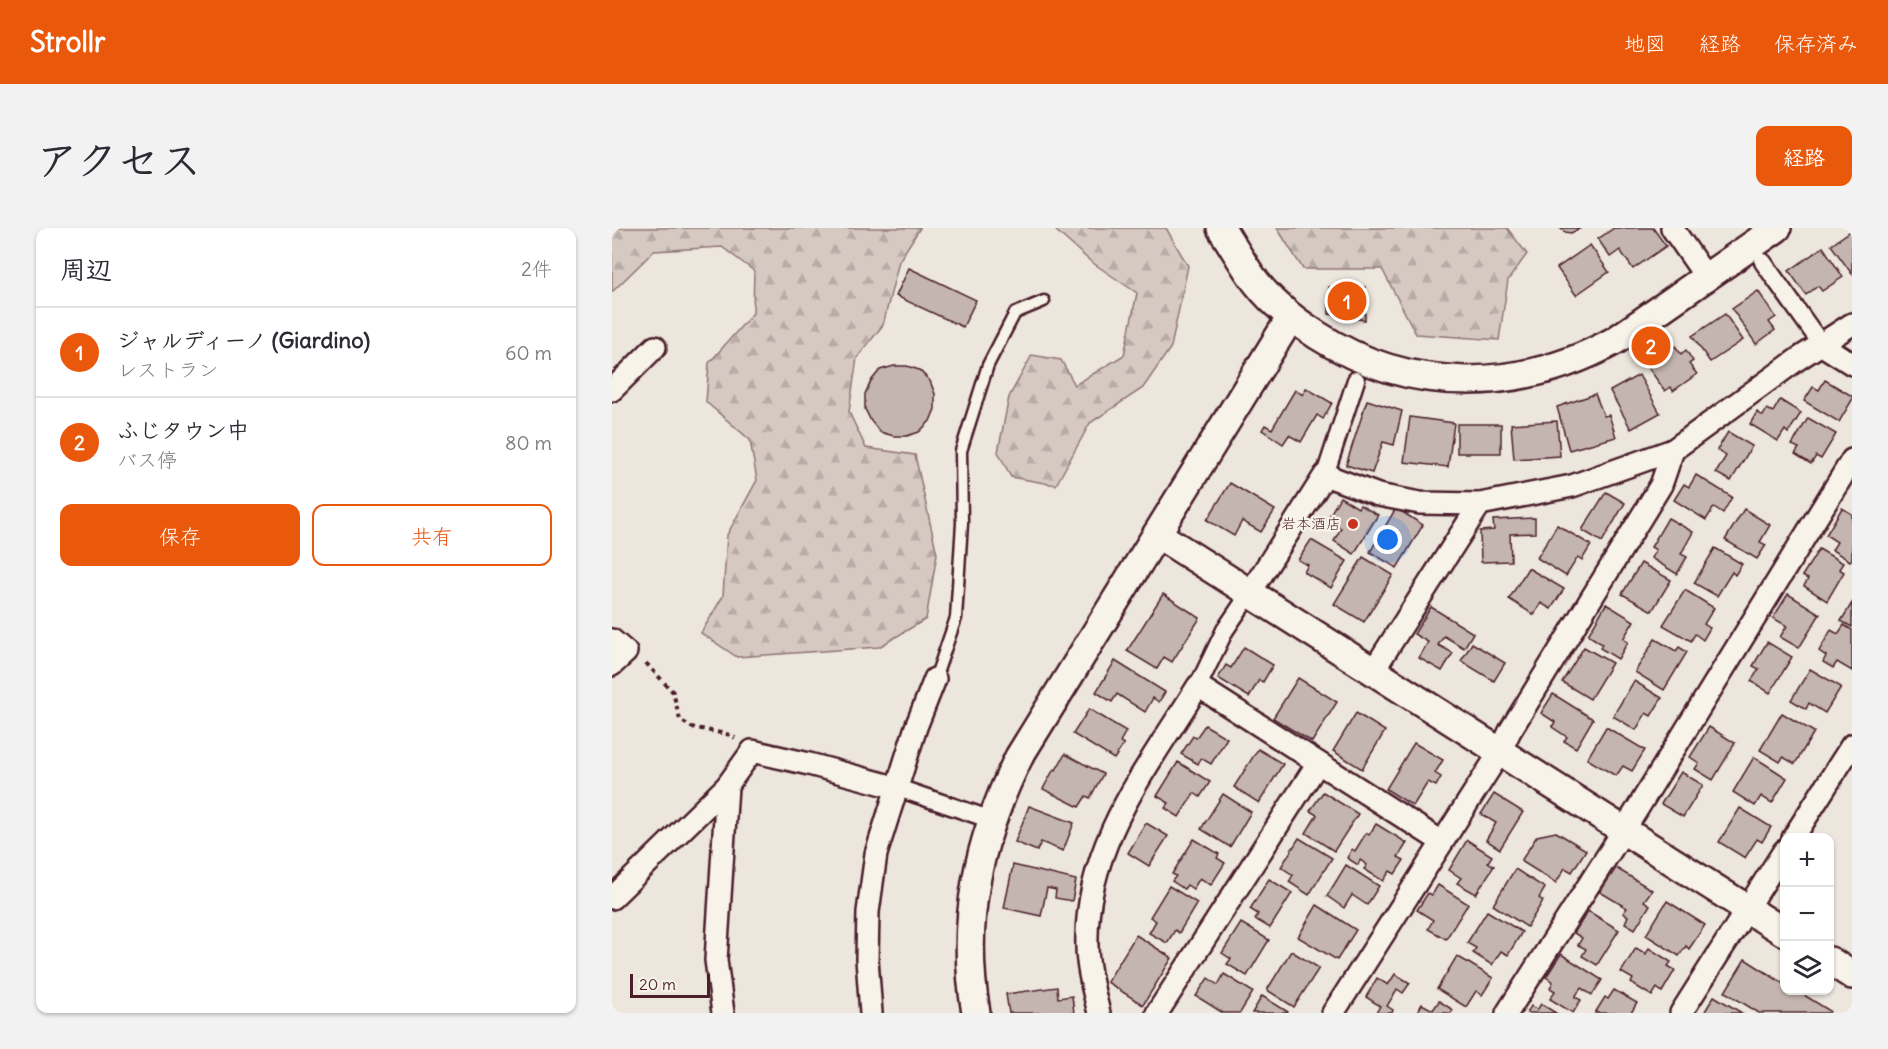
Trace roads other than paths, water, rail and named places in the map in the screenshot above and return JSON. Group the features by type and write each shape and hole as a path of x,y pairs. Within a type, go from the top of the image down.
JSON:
{"street":[{"path":"1221,228 1256,282 1291,317 1309,330 1340,349 1365,360 1390,369 1443,380 1497,379 1550,369 1600,349 1777,228"},
{"path":"1672,228 1706,277"},
{"path":"1763,262 1822,345 1852,364"},
{"path":"976,1013 970,953 972,912 977,872 1001,794 1018,757 1291,317"},
{"path":"1325,475 1378,495 1420,503 1480,504 1572,486 1673,450 1798,359 1852,324"},
{"path":"612,390 656,346"},
{"path":"1099,1013 1087,947 1090,896 1096,872 1117,818 1198,686 1225,630 1325,475 1356,380"},
{"path":"1333,1013 1500,752 1510,730 1661,485 1673,450"},
{"path":"1507,1013 1624,830 1852,460"},
{"path":"1373,671 1480,504"},
{"path":"1157,534 1780,929"},
{"path":"612,640 626,652 612,665"},
{"path":"871,1013 867,959 868,912 876,854 916,727 935,679"},
{"path":"1198,686 1442,842"},
{"path":"1796,833 1852,745"},
{"path":"612,898 727,786 752,751 898,788 992,820"},
{"path":"1157,1013 1318,763"},
{"path":"723,1013 716,960 727,786"},
{"path":"1681,1013 1780,859"},
{"path":"1834,964 1852,975"}],"lane":[{"path":"935,679 956,618 962,523 961,451 988,365 1014,313 1044,301"}],"place":[{"name":"ジャルディーノ (Giardino)","path":"1347,301"},
{"name":"ふじタウン中","path":"1651,346"},
{"name":"岩本酒店","path":"1353,524"}]}
